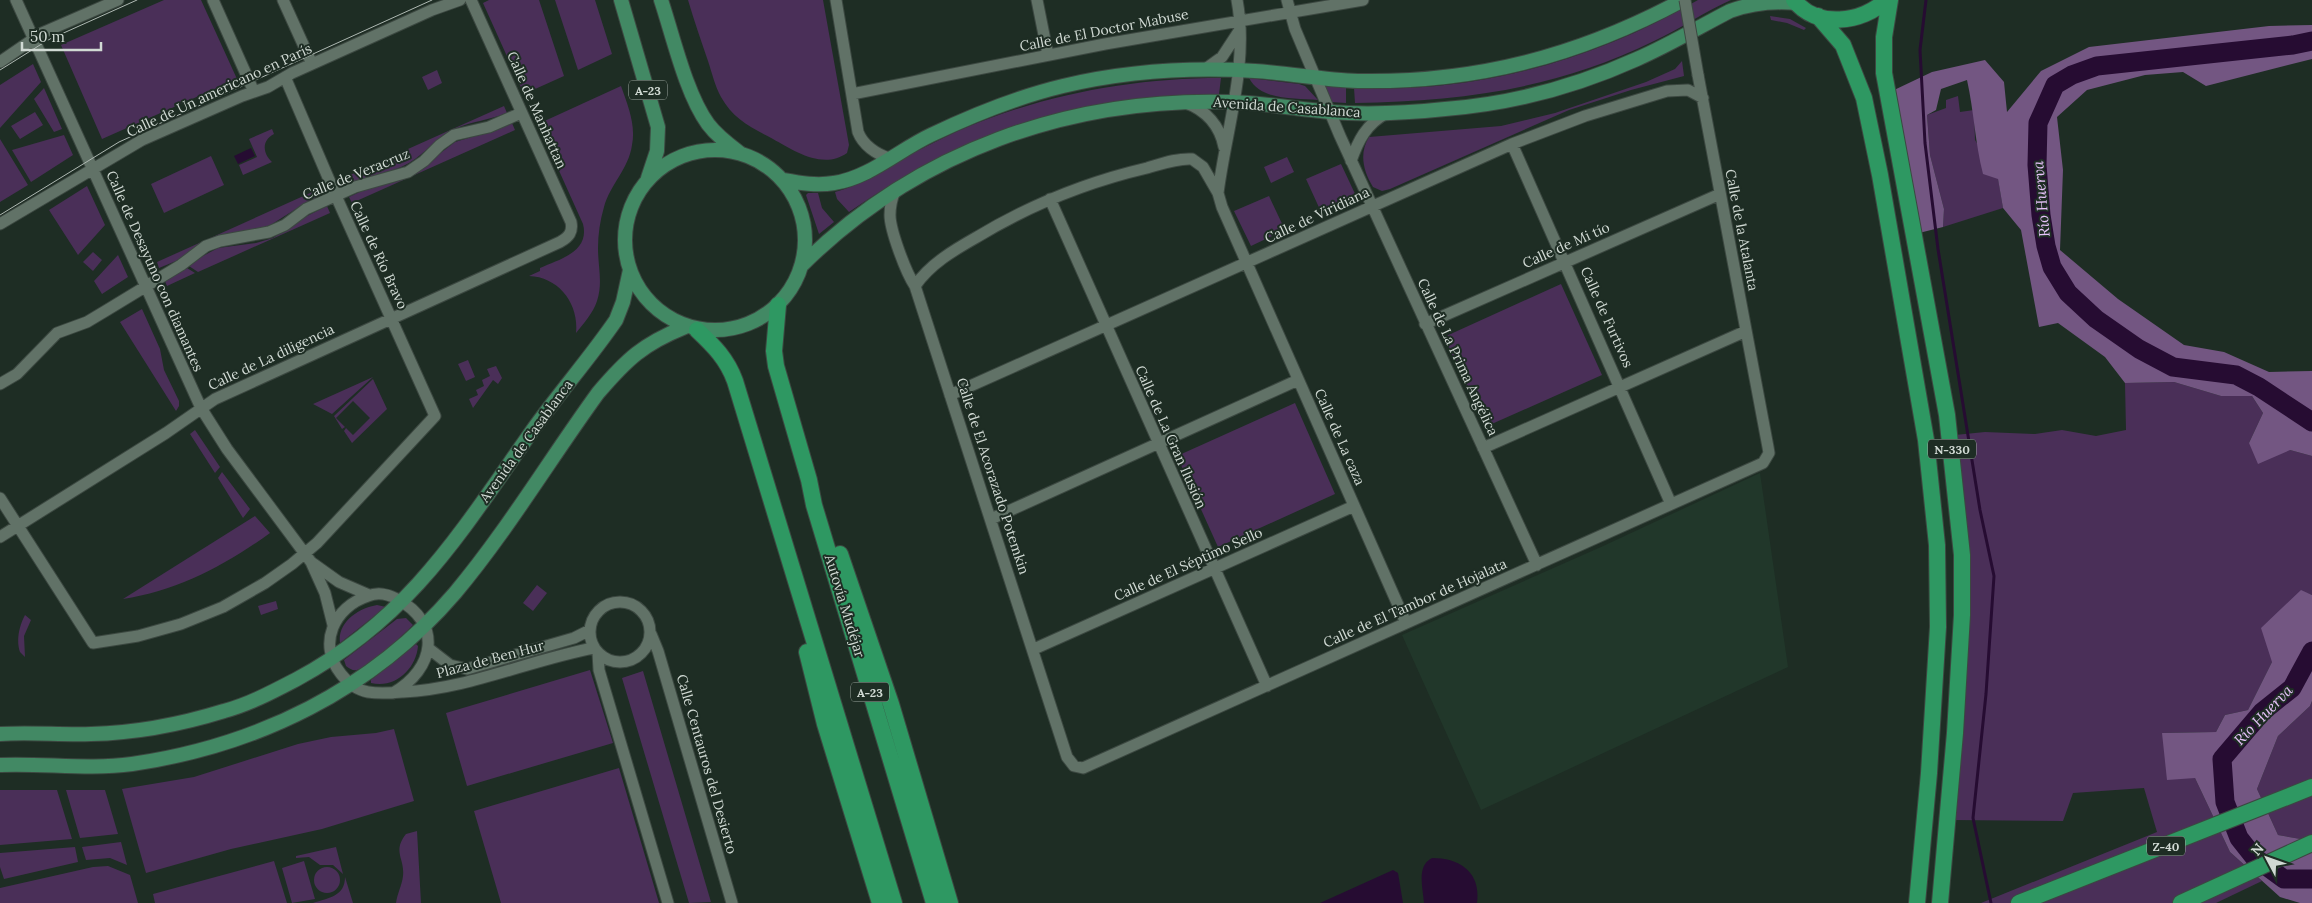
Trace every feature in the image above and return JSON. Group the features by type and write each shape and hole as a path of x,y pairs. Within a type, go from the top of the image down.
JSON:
{"highway":[{"name":"N-330","path":"1818,16 1846,19 1861,16 1875,10 1886,0"},
{"name":"N-330","path":"1890,0 1884,37 1884,73 1947,415 1962,555 1962,615 1955,733 1940,903"},
{"name":"N-330","path":"1796,2 1818,16 1843,45 1864,98 1880,175 1926,440 1937,545 1938,627 1930,772 1917,903"},
{"name":"Autovía Mudéjar","path":"778,305 774,347 776,366 809,480 814,505 934,903"},
{"name":"A-23","path":"691,328 722,354 730,368 894,903"},
{"path":"809,480 835,540 890,704 950,903"},
{"path":"786,550 788,573 824,724 880,903"},
{"name":"Z-40","path":"2019,903 2312,787"},
{"path":"929,832 958,903"},
{"path":"2181,903 2312,843"}],"main road":[{"name":"A-23","path":"621,0 658,127 657,151 647,181 630,211 626,228 625,242 630,270 640,290 650,303 668,317 691,328 719,330 746,324 761,317 778,305 793,284 801,266 805,242 804,226 800,210 782,180 772,170 742,155 715,132 700,110 688,81 661,0"},
{"path":"782,180 810,184 841,182 866,171 930,135 1013,100 1062,86 1108,76 1152,70 1238,71 1315,78 1380,81 1487,72 1517,66 1584,45 1644,21 1684,0"},
{"name":"Avenida de Casablanca","path":"801,266 843,226 918,176 970,150 1048,123 1120,107 1182,102 1233,102 1329,112 1386,113 1446,109 1496,102 1545,91 1634,61 1739,8 1770,2 1796,2"},
{"name":"A-23","path":"647,181 673,160 688,155 719,151 742,155"},
{"name":"Avenida de Casablanca","path":"0,734 92,734 143,729 226,711 269,694 332,658 378,624 402,602 448,550 540,421 616,320 623,302 630,270"},
{"path":"0,765 73,766 130,764 202,751 243,738 286,720 351,684 424,625 468,576 598,394 618,369 647,344 691,328"}],"street":[{"name":"Calle de Desayuno con diamantes","path":"16,0 94,169 200,408 227,449 308,558 326,597 333,625"},
{"path":"0,62 34,37 118,0"},
{"path":"213,0 254,92"},
{"path":"283,0 312,64"},
{"name":"Calle de Un americano en París","path":"0,224 142,140 254,92 432,10 460,0"},
{"name":"Calle de Manhattan","path":"471,0 571,222 570,234"},
{"path":"836,0 860,137 876,153 889,158"},
{"path":"1037,0 1048,56"},
{"path":"1218,193 1238,71 1241,24 1237,0"},
{"name":"Calle de La Prima Angélica","path":"1287,0 1289,14 1351,162 1537,565"},
{"name":"Calle de El Doctor Mabuse","path":"852,94 1048,56 1241,24 1363,0"},
{"name":"Calle de la Atalanta","path":"1684,0 1768,447 1769,453 1764,463"},
{"path":"1204,71 1231,47 1241,24"},
{"name":"Calle de Río Bravo","path":"285,77 336,196 435,416 308,558"},
{"name":"Calle de Viridiana","path":"950,395 1106,327 1512,144 1585,116 1666,91 1688,90 1703,98"},
{"path":"1182,102 1207,115 1218,129 1225,148"},
{"name":"Calle de Veracruz","path":"0,384 17,374 57,333 94,318 206,246 220,240 268,232 285,225 306,209 364,184 400,175 424,161 454,135 489,127 521,113"},
{"path":"1351,162 1361,136 1374,121 1386,113"},
{"name":"Calle de Furtivos","path":"1512,144 1566,261 1672,504"},
{"path":"915,286 923,274 962,246 1011,217 1050,200 1121,174 1185,159 1198,162 1203,167 1218,193 1247,263"},
{"name":"Calle de El Acorazado Potemkin","path":"895,191 890,221 909,277 915,286 1034,649 1067,757 1078,768"},
{"name":"Calle de Mi tío","path":"1425,324 1720,194"},
{"name":"Calle de La Gran Ilusión","path":"1050,200 1267,686"},
{"name":"Calle de La diligencia","path":"0,538 166,433 215,399 560,242 570,234"},
{"name":"Calle de La caza","path":"1247,263 1406,623"},
{"path":"1483,448 1746,331"},
{"path":"991,519 1298,380"},
{"name":"Calle de El Tambor de Hojalata","path":"1078,768 1089,766 1764,463"},
{"path":"0,498 93,643 138,636 190,621 240,597 308,558"},
{"name":"Calle de El Séptimo Sello","path":"1034,649 1354,506"},
{"name":"Calle de Desayuno con diamantes","path":"308,558 339,582 369,595"},
{"path":"385,594 402,602 417,614 424,625 428,648 424,663 415,676 394,692 368,692 351,684 339,672 332,658 330,640 333,625 349,606 369,595 385,594"},
{"path":"596,651 613,662 631,661 645,651 651,634 650,625 640,608 622,602 613,602 597,612 590,630 599,670 668,903"},
{"name":"Plaza de Ben Hur","path":"428,648 450,665 466,669 574,638 590,630"},
{"name":"Calle Centauros del Desierto","path":"651,634 658,651 732,903"},
{"name":"Plaza de Ben Hur","path":"394,692 462,685 567,654 596,651"}],"shaded area":[{"path":"164,0 201,0 237,79 102,139 61,45"},
{"path":"489,0 539,0 564,76 524,94 483,3"},
{"path":"555,0 595,0 612,54 578,70"},
{"path":"688,0 823,0 849,145 847,153 838,158 828,160 809,157 790,149 737,117 726,105 717,88"},
{"path":"1698,0 1731,0 1654,41 1581,71 1545,81 1471,95 1395,102 1355,103 1354,88 1414,88 1459,83 1495,77 1565,59 1633,33 1666,18"},
{"path":"1770,16 1790,19 1806,28 1804,30 1787,23 1771,20"},
{"path":"2312,25 2312,59 2206,86 2183,72 2145,75 2087,90 2057,117 2063,170 2060,250 2118,299 2184,345 2224,352 2269,372 2312,371 2312,456 2290,450 2258,464 2249,443 2263,413 2252,396 2221,396 2174,382 2125,383 2105,357 2058,323 2039,327 2021,230 2003,208 1998,179 1983,174 1967,80 1941,89 1936,110 1927,115 1930,155 1944,209 1943,227 1919,233 1892,91 1932,72 1985,60 2004,82 2007,112 2041,71 2089,47 2269,26"},
{"path":"1682,61 1684,76 1631,90 1569,110 1390,189 1382,191 1373,187 1367,175 1363,156 1369,137 1501,126 1555,113 1646,82 1675,69"},
{"path":"33,64 41,82 0,128 0,85"},
{"path":"437,70 442,83 428,90 422,77"},
{"path":"1221,78 1219,94 1169,96 1120,102 1072,112 1025,125 979,141 934,161 891,185 849,212 837,199 835,192 859,183 927,146 989,118 1054,98 1120,85 1154,81"},
{"path":"1249,78 1299,84 1305,86 1318,100 1270,95 1254,85"},
{"path":"621,86 632,123 632,145 627,161 610,191 601,217 598,243 600,288 597,301 591,314 576,333 574,312 565,294 549,281 529,276 540,271 540,268 572,253 578,248 584,234 583,224 538,124"},
{"path":"1324,86 1346,87 1346,103 1330,102"},
{"path":"44,88 62,129 54,132 34,99"},
{"path":"1958,96 1960,112 1974,110 1975,140 1998,178 2003,208 1943,227 1944,209 1930,155 1927,115 1946,108 1946,100"},
{"path":"504,106 507,113 468,124 449,132 402,167 344,186 341,179"},
{"path":"35,112 43,125 20,139 11,126"},
{"path":"512,123 515,130 352,203 349,197 364,190 409,177 455,142"},
{"path":"272,129 274,134 265,143 265,151 272,162 243,175 239,165 257,157 249,139"},
{"path":"64,135 73,155 31,182 12,150"},
{"path":"0,139 28,185 0,202"},
{"path":"251,148 255,156 238,164 234,156"},
{"path":"211,156 224,185 164,213 151,184"},
{"path":"1287,157 1294,172 1271,183 1264,167"},
{"path":"1341,164 1357,198 1322,214 1306,179"},
{"path":"87,186 105,225 78,255 49,210"},
{"path":"319,189 322,196 302,205 269,226 209,239 176,261 159,268 157,262"},
{"path":"808,193 818,193 822,208 834,222 819,234 806,195"},
{"path":"1269,196 1285,230 1251,246 1234,211"},
{"path":"327,206 330,213 198,272 189,266 218,248 256,243 273,238 307,216"},
{"path":"93,252 102,260 93,271 83,262"},
{"path":"118,255 128,277 102,294 94,281"},
{"path":"187,268 195,273 167,286 164,279"},
{"path":"1561,284 1602,375 1485,427 1444,337"},
{"path":"142,309 160,349 164,370 179,401 176,411 120,322"},
{"path":"468,360 475,377 466,381 458,364"},
{"path":"496,366 502,378 498,384 493,380 473,408 469,399 478,395 476,390 484,386 482,380 490,376 487,369"},
{"path":"373,377 332,414 313,404"},
{"path":"373,379 387,409 352,443 344,431 346,428 353,435 370,418 353,401 336,418 345,427 342,429 334,416"},
{"path":"2174,382 2221,396 2252,396 2263,413 2249,443 2312,456 2312,595 2301,591 2272,662 2248,710 2225,715 2216,732 2162,733 2195,778 2230,852 2262,881 2216,903 1981,903 2157,832 2144,788 2073,793 2063,821 1952,820 1959,734 1955,435 1985,432 2035,434 2062,430 2096,436 2126,430 2125,383"},
{"path":"1295,403 1335,494 1218,547 1177,456"},
{"path":"195,430 220,467 215,473 190,434"},
{"path":"222,472 250,509 243,518 218,478"},
{"path":"1760,473 1788,667 1481,810 1402,635 1601,547"},
{"path":"255,516 270,533 236,556 182,583 163,590 123,599"},
{"path":"537,585 547,593 533,611 523,603"},
{"path":"2301,590 2312,595 2312,701 2310,706 2278,736 2257,789 2278,835 2312,841 2312,903 2300,903 2280,897 2230,852 2195,778 2167,780 2162,733 2216,732 2225,715 2248,710 2272,662 2261,628"},
{"path":"276,601 278,609 261,615 258,606"},
{"path":"377,605 386,607 340,643 342,629 351,617 363,609"},
{"path":"25,615 31,620 24,636 25,657 20,652 18,638"},
{"path":"406,618 413,625 377,657 357,670 352,670 346,666 344,660 397,619"},
{"path":"416,644 418,646 413,662 403,675 388,683 371,683 371,680"},
{"path":"590,670 613,743 467,786 446,713"},
{"path":"643,671 711,902 689,903 622,678"},
{"path":"2312,701 2312,841 2278,835 2257,789 2278,736 2310,706"},
{"path":"394,729 414,801 322,829 231,849 146,873 122,789 194,777 298,744 331,737 376,733"},
{"path":"619,768 659,903 501,903 474,811"},
{"path":"0,790 57,790 72,839 0,845"},
{"path":"66,790 105,790 118,834 80,838"},
{"path":"417,831 421,903 396,903 403,876 400,846 406,834"},
{"path":"121,842 127,865 110,858 86,860 82,847"},
{"path":"75,847 78,862 4,879 0,867 0,853"},
{"path":"336,847 343,874 333,865 320,865 309,857 296,858 296,856"},
{"path":"1432,858 1452,861 1467,869 1476,883 1477,903 1424,903 1422,872 1424,866"},
{"path":"274,861 287,903 155,903 153,894"},
{"path":"304,861 315,899 292,903 282,868"},
{"path":"108,866 130,875 138,903 0,903 0,888 93,867"},
{"path":"327,867 336,871 340,880 336,889 327,893 318,889 314,880 318,871"},
{"path":"1393,870 1398,873 1403,903 1320,903"},
{"path":"345,877 353,903 313,903 330,898 339,892"}],"waterway":[{"path":"1926,0 1920,50 1925,143 1938,249 1980,510 1994,576 1986,694 1973,818 1991,903"},
{"name":"Río Huerva","path":"2312,41 2293,45 2097,66 2072,75 2055,85 2038,123 2037,165 2041,215 2046,246 2052,267 2068,293 2096,319 2139,349 2173,367 2236,375 2259,387 2312,422"},
{"name":"Río Huerva","path":"2312,651 2292,688 2262,712 2222,759 2225,802 2239,838 2254,857 2284,879 2312,879"}],"tram line":[{"path":"0,70 48,40 137,0"},
{"path":"0,215 119,142 432,0"}]}
